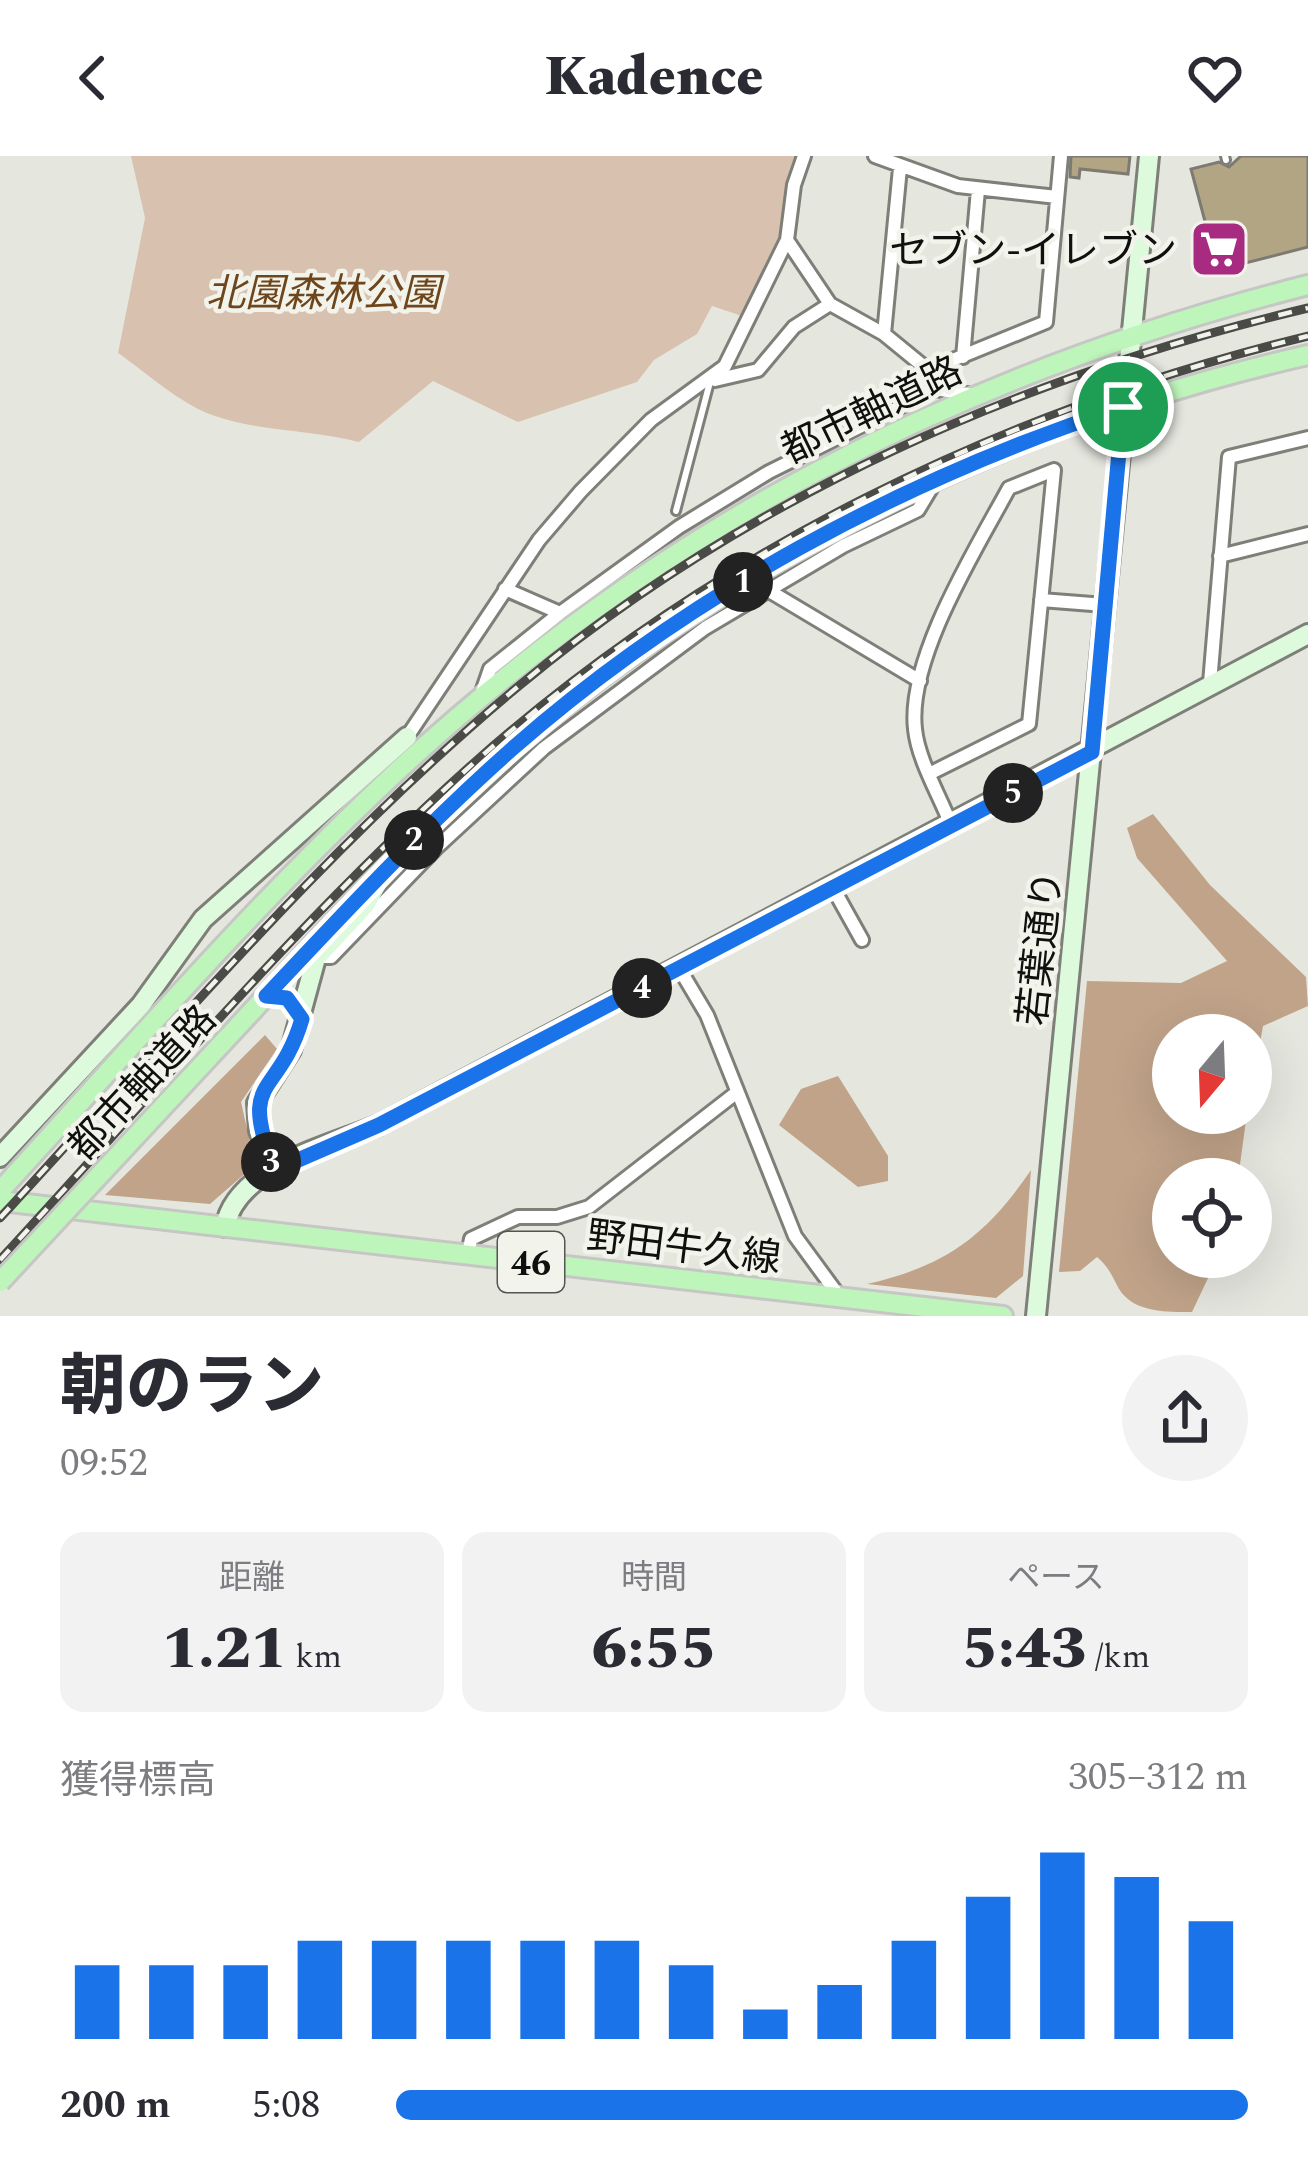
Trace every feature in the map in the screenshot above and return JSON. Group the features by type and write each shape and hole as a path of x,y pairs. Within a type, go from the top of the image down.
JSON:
{"main road":[{"name":"都市軸道路","path":"0,1191 207,963 335,831 480,699 558,636 730,519 893,429 1132,335 1308,285"},
{"name":"都市軸道路","path":"0,1282 260,1002 311,956 405,848 516,746 639,650 768,565 937,479 1123,407 1308,355"},
{"name":"野田牛久線","path":"0,1201 1003,1316"}],"street":[{"path":"0,1157 141,1005 203,919 407,737 539,540 633,438 711,381 734,350 787,240 794,185 804,156"},
{"path":"874,156 979,190 1057,197"},
{"path":"787,240 830,304 884,334 928,370 1046,322 1061,156"},
{"name":"若葉通り","path":"1036,1316 1149,156"},
{"path":"884,334 900,168"},
{"path":"963,357 979,190"},
{"path":"711,381 758,370 794,327 830,304"},
{"path":"480,699 490,669 679,527 788,462 936,389 972,395"},
{"path":"1210,683 1229,457 1308,438"},
{"path":"931,773 1029,724 1054,470 1009,488 969,563 920,681 915,731 931,773 951,825"},
{"path":"275,1170 260,1131 256,1103 291,1050 302,1019 311,956 332,957 431,853 544,748 631,680 766,589 918,509 937,479"},
{"path":"1220,556 1308,534"},
{"path":"505,589 560,613"},
{"path":"766,589 920,681"},
{"path":"1041,600 1105,605"},
{"path":"225,1227 233,1202 275,1170 379,1125 1308,634"},
{"path":"405,848 431,853"},
{"path":"833,888 862,940"},
{"path":"679,968 706,1015 795,1236 840,1297"},
{"path":"260,1002 287,998 302,1019"},
{"path":"468,1254 471,1239 518,1217 556,1217 589,1208 736,1093"}],"lane":[{"path":"676,511 711,381"}],"green space":[{"name":"北園森林公園","path":"131,156 796,156 779,243 742,316 712,306 697,334 654,360 637,382 518,422 433,381 359,442 212,415 175,395 118,353 145,218"}],"shaded area":[{"path":"1153,814 1210,885 1306,977 1308,1006 1272,1022 1272,1014 1152,1014 1152,1134 1244,1134 1241,1158 1152,1158 1152,1278 1208,1278 1192,1312 1133,1303 1097,1257 1080,1271 1059,1272 1087,981 1181,983 1227,961 1137,858 1127,828"},
{"path":"265,1035 277,1049 241,1102 255,1165 210,1204 105,1195"},
{"path":"838,1076 888,1156 888,1181 858,1187 779,1125 801,1089"},
{"path":"1031,1170 1023,1276 996,1298 867,1284 920,1268 962,1245 998,1213"}],"building":[{"path":"1071,156 1130,156 1128,174 1080,169 1079,178 1070,177"},
{"path":"1241,156 1308,156 1308,247 1218,270 1191,169 1219,162 1229,167"}],"railway":[{"path":"0,1218 251,942 382,809 520,685 608,617 699,556 892,451 1096,369 1308,308"},
{"path":"0,1260 351,879 476,761 568,685 664,616 763,554 972,448 1082,404 1308,336"}],"place":[{"name":"セブン-イレブン","path":"1219,249"}],"route":[{"path":"1123,407 1092,752 379,1125 275,1170 260,1131 256,1103 291,1050 302,1019 287,998 266,996 420,834 516,746 639,650 768,565 937,479 1123,407"}]}
